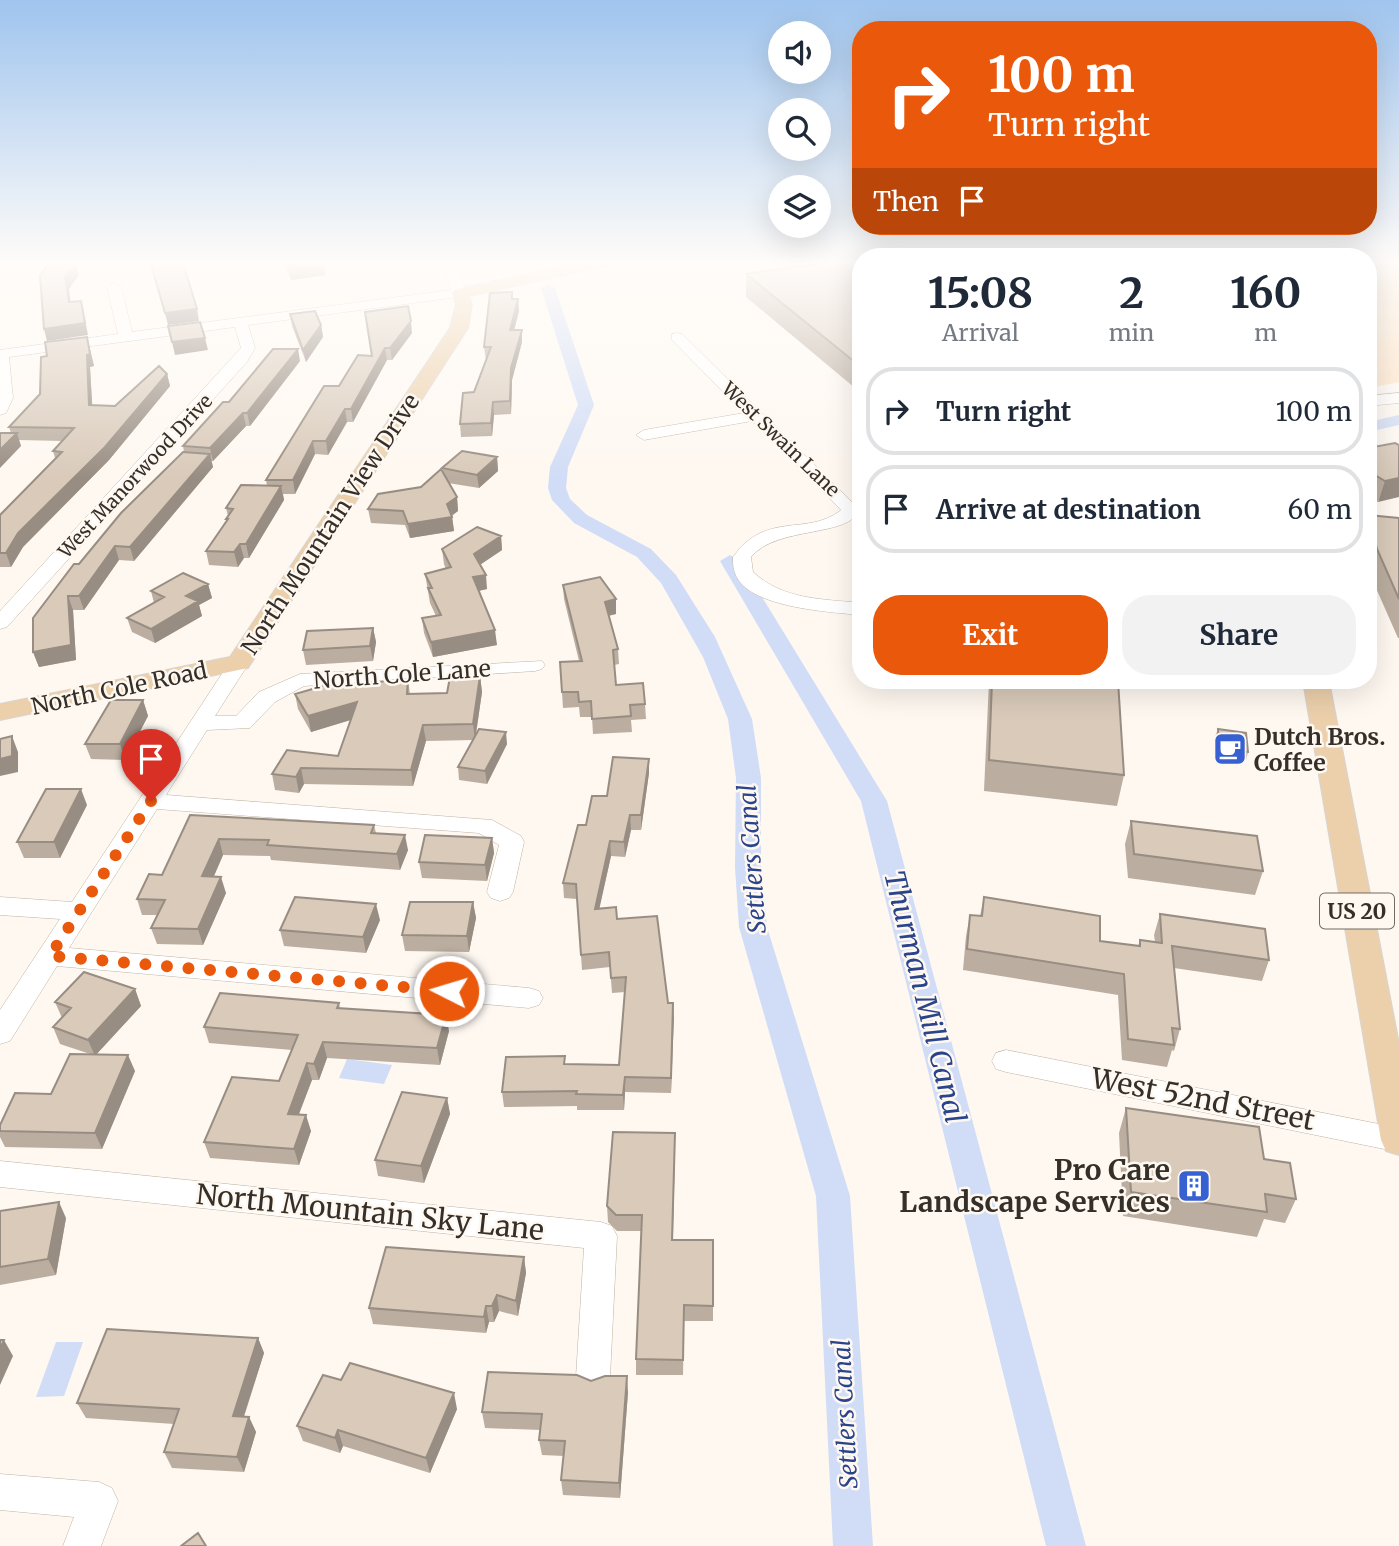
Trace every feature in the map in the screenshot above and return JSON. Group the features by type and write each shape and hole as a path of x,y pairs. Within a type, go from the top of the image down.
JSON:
{"main road":[{"name":"North Mountain View Drive","path":"239,663 456,333"},
{"name":"North Cole Road","path":"0,712 239,663"},
{"name":"US 20","path":"1317,689 1399,1140"}],"street":[{"path":"0,410 5,398 1,354 153,333"},
{"name":"West Manorwood Drive","path":"0,624 9,600 242,359 248,348 244,333"},
{"name":"West Swain Lane","path":"677,337 847,503 849,513 837,520 767,536 747,548 740,565 751,582 764,591 793,600 852,608"},
{"path":"1377,400 1399,398"},
{"path":"644,435 757,415"},
{"name":"North Mountain View Drive","path":"0,1033 239,663"},
{"name":"North Cole Lane","path":"201,723 242,723 267,697 300,680 535,665"},
{"path":"151,801 484,826 512,842 500,892"},
{"path":"0,906 79,911"},
{"path":"50,956 529,998"},
{"name":"West 52nd Street","path":"1006,1061 1399,1140"},
{"name":"North Mountain Sky Lane","path":"0,1174 601,1236 593,1377"},
{"path":"0,1492 99,1501 82,1546"}],"shaded area":[{"path":"1377,333 1399,333 1399,382 1377,386"}],"water":[{"path":"347,1059 392,1065 384,1084 339,1078"},
{"path":"56,1342 83,1342 64,1396 36,1397"}],"building":[{"path":"170,333 203,333 205,338 172,342"},
{"path":"297,333 315,333 303,350"},
{"path":"368,333 402,333 390,348 385,348 351,409 345,409 326,441 313,441 293,480 266,480 324,386 339,386 358,355 372,356"},
{"path":"486,333 521,333 511,368 510,401 493,402 491,423 460,424 463,393 474,392 491,347 484,347"},
{"path":"819,333 852,333 852,360"},
{"path":"87,337 90,354 87,355 89,405 115,406 159,366 167,374 105,447 18,533 6,553 0,553 0,515 62,452 53,451 74,428 9,427 40,394 41,357 47,356 45,342"},
{"path":"273,349 298,349 247,413 243,413 210,448 183,446 223,402 229,402"},
{"path":"0,433 17,433 0,450"},
{"path":"1395,443 1399,445 1399,478 1385,481 1377,476 1377,446"},
{"path":"462,451 497,457 477,475 442,468"},
{"path":"183,452 210,454 130,547 115,546 79,596 68,596 71,645 33,652 33,618 74,564 79,564 121,513"},
{"path":"441,469 457,497 447,504 452,517 408,524 403,511 368,509 378,494 421,487"},
{"path":"241,485 281,486 246,544 240,544 234,552 206,551 228,519 233,509 226,508"},
{"path":"1377,516 1399,518 1399,599 1377,549"},
{"path":"477,527 501,536 474,554 486,575 473,577 495,630 431,642 422,618 441,615 428,588 432,588 425,574 451,567 442,549"},
{"path":"183,573 208,584 186,596 198,601 151,629 127,618 164,597 151,591"},
{"path":"600,577 616,599 605,602 618,649 613,650 616,685 643,683 645,704 630,705 631,716 592,719 591,701 579,702 578,692 562,692 560,662 582,661 563,585"},
{"path":"373,628 370,646 303,650 307,631"},
{"path":"480,676 473,724 423,725 411,770 301,768 296,777 272,774 287,750 338,756 357,702 308,716 295,694 333,683 334,686 408,679 407,694 447,693 450,677"},
{"path":"992,689 1119,689 1124,775 989,760"},
{"path":"111,700 143,700 120,744 85,744"},
{"path":"479,729 506,732 485,771 458,767"},
{"path":"1218,729 1246,733 1248,752 1219,749"},
{"path":"12,736 12,756 0,759 0,739"},
{"path":"613,757 649,759 641,815 630,815 624,842 610,841 595,909 616,907 617,919 657,916 668,1003 673,1003 671,1078 625,1077 623,1095 576,1094 577,1091 502,1092 506,1057 565,1056 564,1064 619,1065 626,977 611,978 609,952 581,955 576,884 563,883 578,825 586,825 592,796 607,796"},
{"path":"46,789 81,789 54,842 17,842"},
{"path":"190,815 374,825 371,833 405,835 397,854 267,845 269,840 219,839 202,876 221,877 198,929 151,928 165,900 137,899 149,874 162,875"},
{"path":"1131,821 1257,836 1263,871 1134,854"},
{"path":"425,835 492,838 485,865 419,862"},
{"path":"295,897 376,904 363,937 280,930"},
{"path":"984,897 1100,916 1100,941 1140,946 1140,940 1162,943 1160,914 1265,929 1269,960 1172,946 1180,1029 1172,1028 1174,1045 1128,1039 1124,974 967,949 970,915 982,916"},
{"path":"410,902 473,902 467,936 402,935"},
{"path":"84,972 135,989 88,1040 53,1027 71,1008 55,1002"},
{"path":"220,993 339,1003 337,1008 446,1015 437,1048 323,1042 314,1064 307,1063 288,1114 306,1115 294,1149 204,1142 232,1077 279,1081 298,1035 204,1027"},
{"path":"70,1054 128,1055 95,1133 0,1131 0,1125 15,1093 51,1094"},
{"path":"402,1092 447,1098 421,1166 375,1160"},
{"name":"Pro Care Landscape Services","path":"1126,1108 1259,1127 1264,1159 1290,1163 1296,1199 1265,1194 1267,1212 1131,1192"},
{"path":"613,1132 675,1133 672,1240 713,1240 713,1306 684,1305 683,1360 636,1359 642,1215 616,1215 607,1206"},
{"path":"59,1202 48,1259 0,1267 0,1211"},
{"path":"386,1247 524,1257 516,1301 497,1295 492,1306 486,1306 484,1317 369,1308"},
{"path":"107,1329 258,1338 233,1416 249,1417 237,1457 164,1452 179,1409 77,1403"},
{"path":"350,1363 454,1393 426,1458 338,1430 335,1438 297,1426 323,1375 341,1380"},
{"path":"488,1372 577,1375 591,1381 605,1376 627,1376 619,1483 561,1480 565,1441 539,1440 542,1414 482,1412"},
{"path":"198,1533 206,1546 181,1546"}],"waterway":[{"name":"Settlers Canal","path":"563,333 586,405 559,467 557,488 561,500 570,511 593,527 644,553 669,579 704,637 740,719 748,778 749,898 753,927 833,1196 837,1227 853,1546"},
{"name":"Thurman Mill Canal","path":"1377,425 1399,420"},
{"name":"Thurman Mill Canal","path":"730,561 874,801 1066,1546"}],"place":[{"name":"Dutch Bros. Coffee","path":"1230,749"},
{"name":"Pro Care Landscape Services","path":"1194,1186"}],"route":[{"path":"151,801 50,956 449,991"}]}
